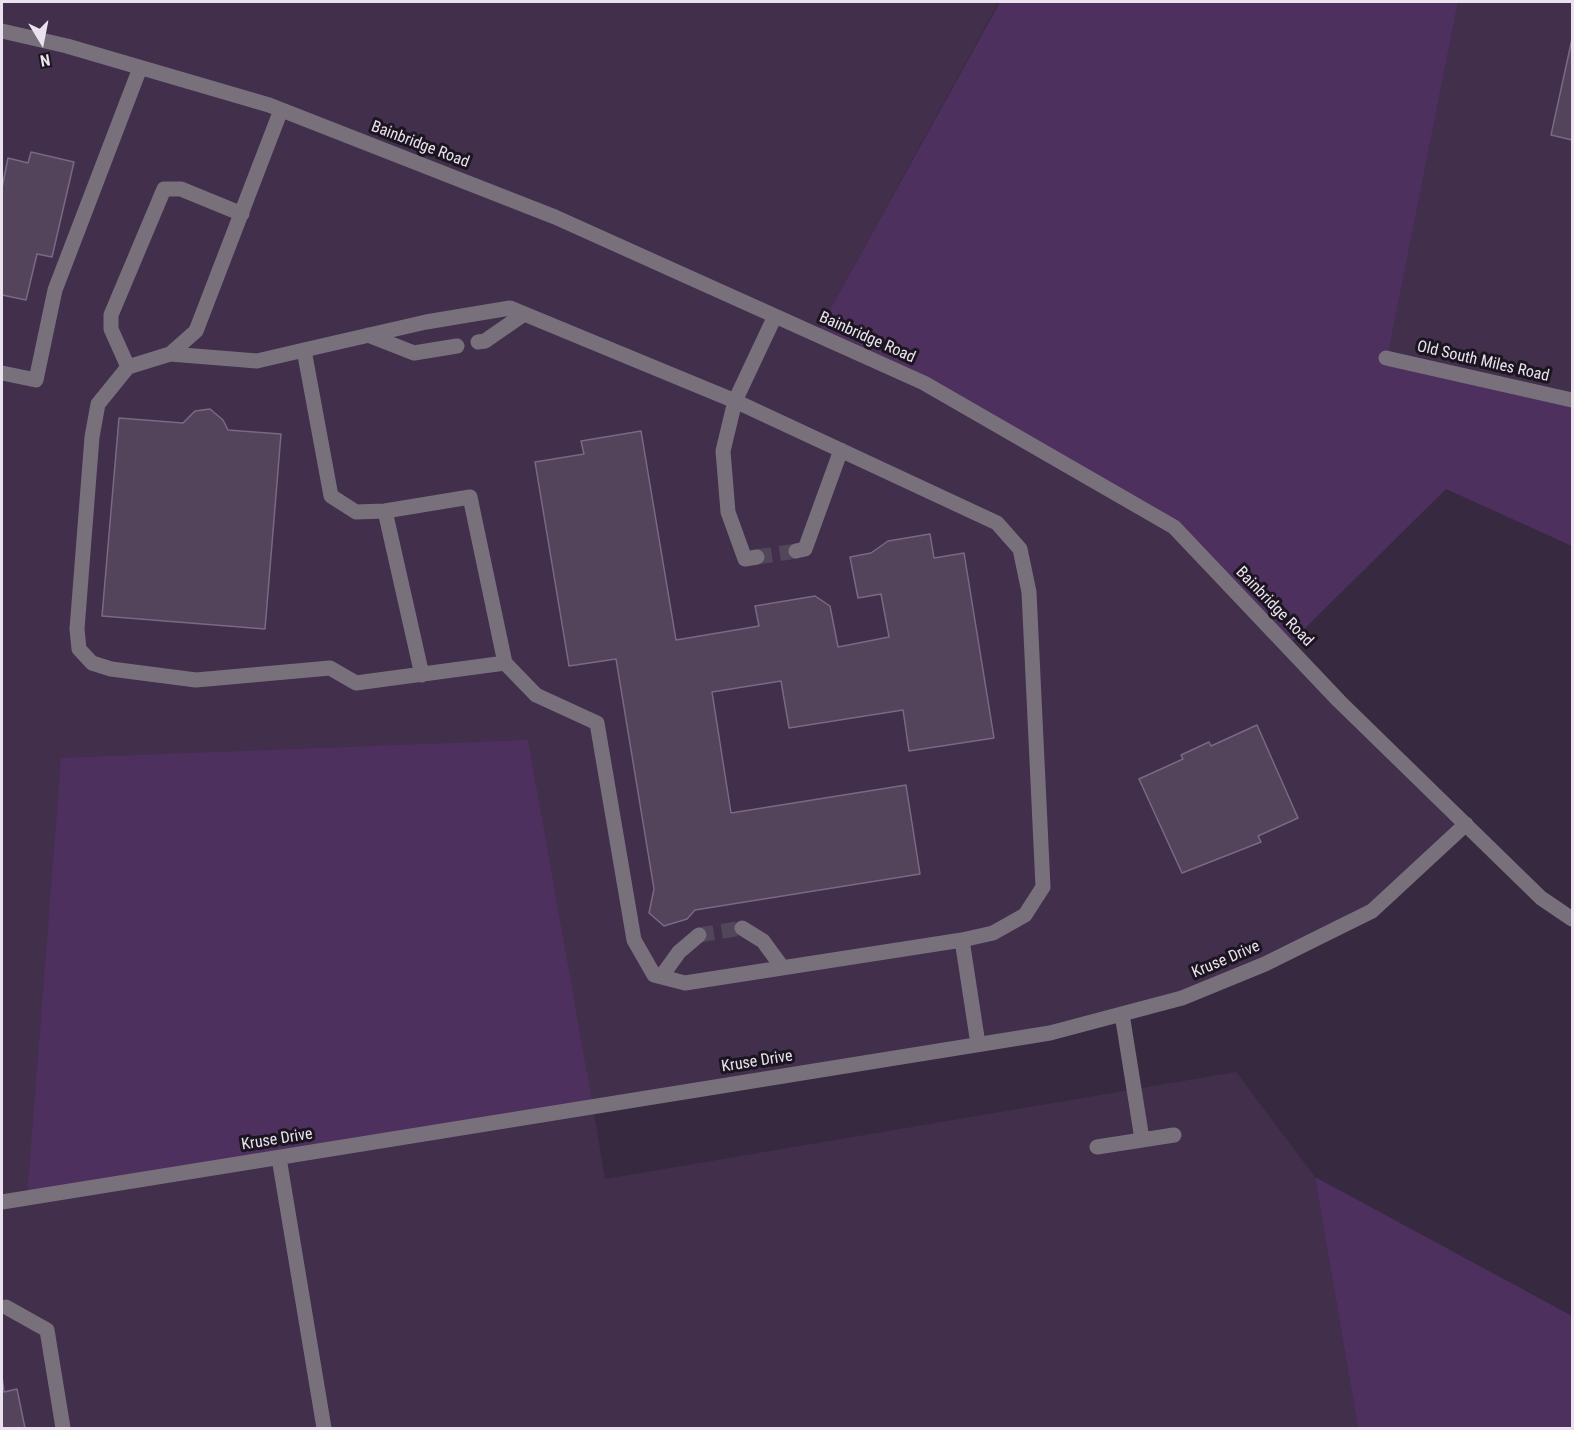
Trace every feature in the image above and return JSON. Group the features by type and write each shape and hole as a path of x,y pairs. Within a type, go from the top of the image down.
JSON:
{"street":[{"name":"Bainbridge Road","path":"2,32 67,46 281,110 555,217 924,383 1174,527 1339,701 1541,897 1572,919"},
{"path":"2,373 36,380 55,290 140,68"},
{"path":"170,354 196,331 281,110"},
{"path":"128,367 111,329 111,315 165,189 181,189 242,214"},
{"path":"304,350 331,496 356,512 385,511 470,497 505,663 536,695 597,723 634,940 654,975 685,983 962,940 993,933 1025,915 1043,887 1029,592 1020,549 997,523 735,401 510,308 368,335 257,361 170,354 128,367 98,404 93,437 77,629 80,648 92,663 111,669 196,680 330,668 356,683 505,663"},
{"path":"478,342 485,341 524,314"},
{"path":"757,557 746,559 728,512 723,451 735,401 775,316"},
{"path":"368,335 414,353 457,346"},
{"name":"Old South Miles Road","path":"1386,358 1572,400"},
{"path":"796,551 806,549 841,450"},
{"path":"385,511 422,675"},
{"name":"Kruse Drive","path":"2,1202 1050,1033 1182,998 1265,964 1372,911 1466,824"},
{"path":"741,928 763,941 782,967"},
{"path":"661,977 680,952 699,935"},
{"path":"962,940 978,1044"},
{"path":"1122,1014 1142,1139"},
{"path":"1097,1147 1174,1135"},
{"path":"279,1158 324,1428"},
{"path":"6,1307 46,1330 63,1428"}],"shaded area":[{"path":"2,2 999,2 816,335 924,383 1174,527 1466,824 1372,911 1265,964 1050,1033 593,1107 605,1179 1236,1072 1315,1177 1358,1428 2,1428"},
{"path":"1000,2 1458,2 1387,358 1572,400 1572,546 1446,489 1287,646 1174,527 924,383 816,335"},
{"path":"1458,2 1572,2 1572,400 1386,358"},
{"path":"528,740 593,1107 27,1199 61,758"},
{"path":"1315,1177 1572,1316 1572,1428 1358,1428"}],"building":[{"path":"1572,39 1572,140 1551,135"},
{"path":"31,152 74,162 52,257 37,254 26,300 2,295 2,188 8,158 28,163"},
{"path":"210,409 223,420 228,430 281,434 265,629 102,616 119,418 183,423 195,411"},
{"path":"641,431 676,640 759,626 755,606 815,596 830,606 838,647 889,637 881,594 858,598 850,557 871,553 888,541 930,534 934,558 964,553 994,738 909,751 903,710 789,728 781,681 712,692 731,813 906,785 920,874 695,910 687,919 664,926 649,913 654,889 616,659 569,666 535,462 584,454 581,441"},
{"path":"1257,725 1298,818 1258,836 1261,842 1182,873 1139,779 1183,759 1181,755 1209,742 1211,746"},
{"path":"2,1376 4,1392 17,1389 25,1428 2,1428"}],"tunnel":[{"path":"757,557 796,551"},
{"path":"699,935 742,928"}]}
